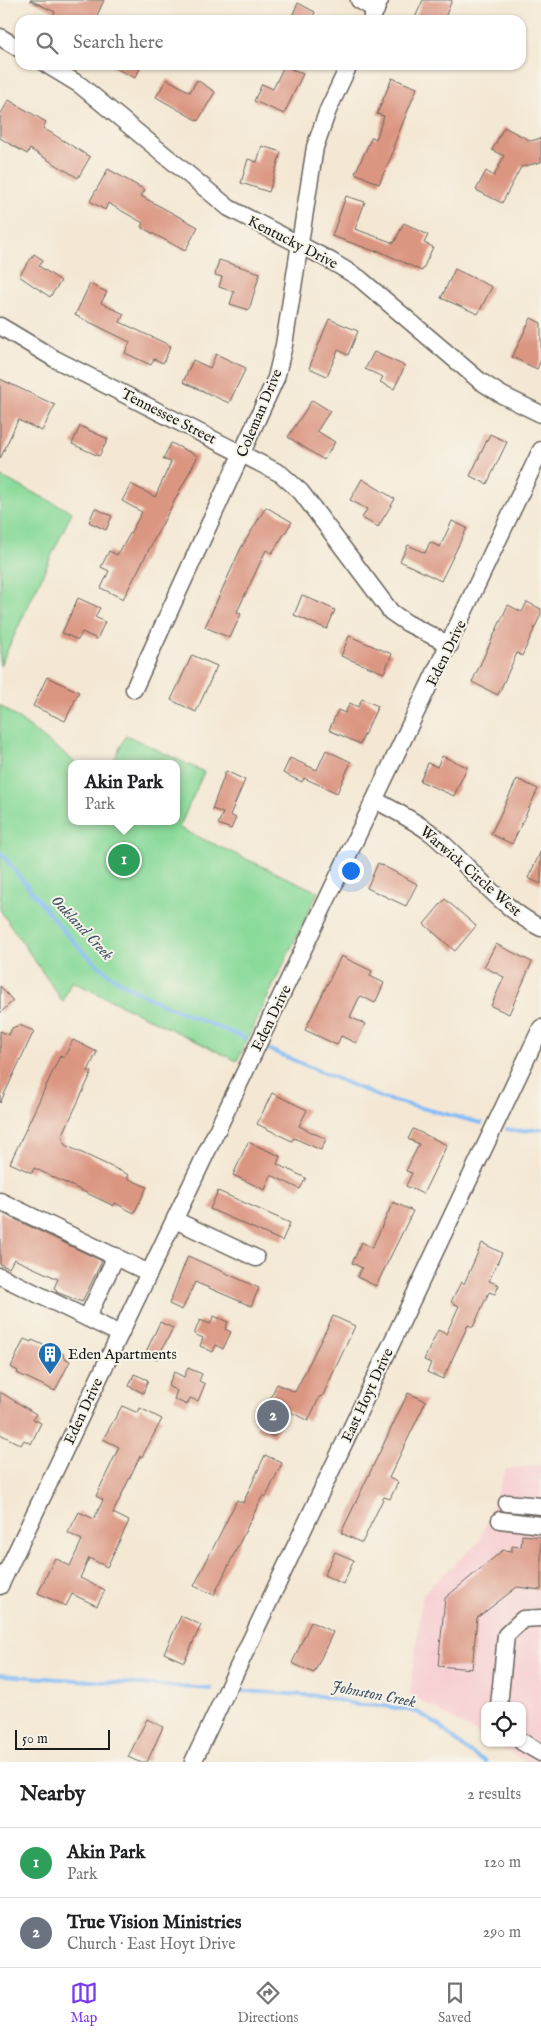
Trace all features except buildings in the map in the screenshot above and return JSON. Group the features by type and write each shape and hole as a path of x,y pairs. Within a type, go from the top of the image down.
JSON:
{"street":[{"path":"358,0 376,10"},
{"path":"1,39 15,46"},
{"name":"Kentucky Drive","path":"55,70 80,86 229,208 359,278 490,388 541,414"},
{"name":"Coleman Drive","path":"134,689 272,390 280,367 315,147 328,110 347,70"},
{"name":"Tennessee Street","path":"0,326 55,359 281,474 296,487 391,612 407,623 450,645"},
{"name":"Eden Drive","path":"0,1586 5,1562 150,1272 450,645 541,450"},
{"name":"Warwick Circle West","path":"375,800 404,815 431,834 502,901 541,928"},
{"name":"East Hoyt Drive","path":"193,1762 541,1028"},
{"path":"0,1201 150,1272"},
{"path":"175,1220 256,1258"},
{"path":"86,1318 116,1256"},
{"path":"0,1276 120,1334"},
{"path":"506,1503 541,1506"},
{"path":"500,1520 541,1525"},
{"path":"499,1702 506,1635 523,1619 541,1618"},
{"path":"526,1744 541,1753"}],"shaded area":[{"path":"541,1465 541,1762 526,1762 501,1747 526,1747 526,1702 481,1702 481,1736 410,1694 423,1593 479,1542 506,1469"}],"green space":[{"path":"0,476 72,512 0,666"},
{"path":"0,705 73,760 68,760 68,825 180,825 180,761 204,772 179,828 318,892 237,1061 71,981 63,1002 0,910"},
{"path":"126,735 179,760 114,760"}],"waterway":[{"name":"Oakland Creek","path":"0,852 55,921 102,969 148,997 245,1038"},
{"name":"Oakland Creek","path":"270,1050 382,1098 481,1123"},
{"name":"Oakland Creek","path":"507,1129 517,1131 541,1129"},
{"name":"Johnston Creek","path":"0,1675 211,1689"},
{"name":"Johnston Creek","path":"243,1691 320,1696 359,1705 385,1706 417,1712 438,1725 466,1750 486,1762"}],"place":[{"name":"Akin Park","path":"124,860"},
{"name":"Eden Apartments","path":"50,1375"},
{"name":"True Vision Ministries","path":"273,1416"}]}
